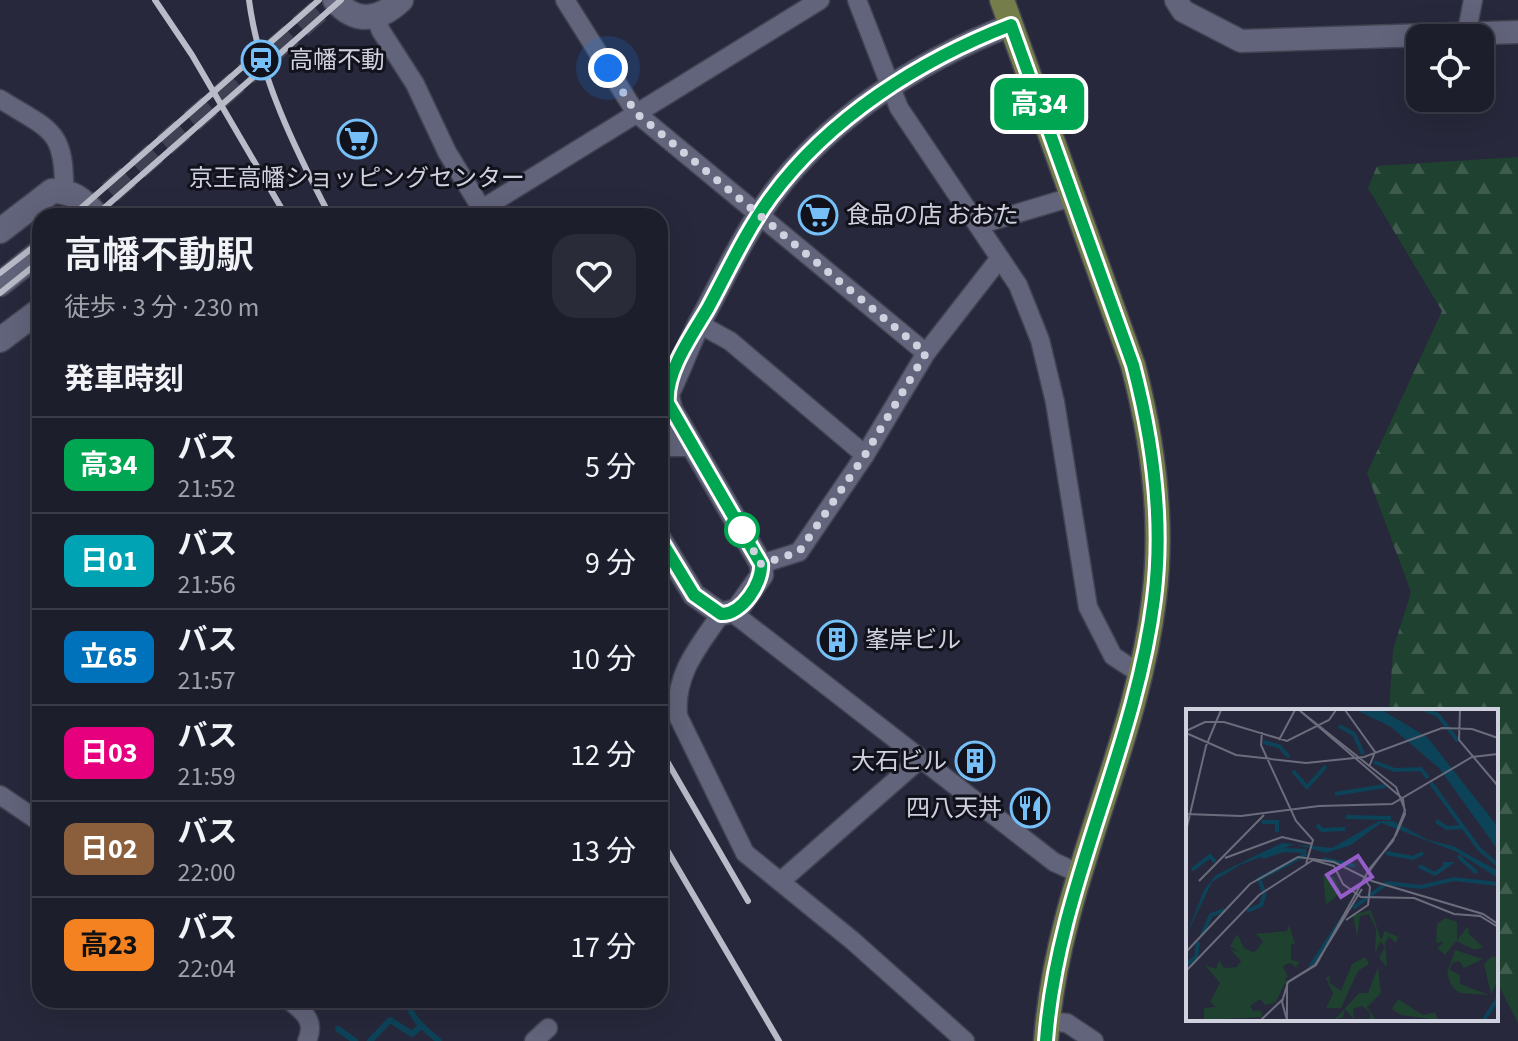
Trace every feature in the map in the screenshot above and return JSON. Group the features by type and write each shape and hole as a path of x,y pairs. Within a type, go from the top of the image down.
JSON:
{"main road":[{"path":"335,0 354,17 375,16 401,0"},
{"path":"1002,0 1133,365 1149,433 1159,544 1155,597 1139,673 1057,948 1046,1031"},
{"path":"0,231 45,195 64,191 82,199 90,208"},
{"path":"0,284 32,258"},
{"path":"0,340 32,316"}],"street":[{"path":"565,0 636,113 926,353"},
{"path":"490,208 636,113 820,0"},
{"path":"857,0 899,108 1018,285 1040,340 1059,418 1088,607 1113,656 1139,673"},
{"path":"1176,0 1183,11 1241,41 1406,37"},
{"path":"1468,24 1473,0"},
{"path":"375,16 381,31 415,84 447,152 482,208"},
{"path":"668,393 699,324 759,214 819,143 890,88 978,38 1011,25"},
{"path":"1494,34 1518,32"},
{"path":"0,99 55,134 63,151 64,191"},
{"path":"978,225 1072,197"},
{"path":"761,564 799,552 865,455 926,353 1000,258"},
{"path":"699,324 730,341 865,455"},
{"path":"668,408 761,564 762,575 690,656 676,697 678,716 745,853 965,1041"},
{"path":"668,430 693,447"},
{"path":"668,447 693,447"},
{"path":"668,552 694,595 727,614 1054,862 1078,873"},
{"path":"781,881 920,759"},
{"path":"0,795 32,817"},
{"path":"297,1008 310,1021 312,1028 307,1041"},
{"path":"1046,1031 1067,1023 1094,1041"},
{"path":"534,1041 548,1028"}],"green space":[{"path":"1518,157 1518,1023 1498,984 1498,709 1389,709 1393,650 1411,592 1367,473 1442,311 1368,188 1377,166"}],"waterway":[{"path":"410,1008 415,1018 439,1041"},
{"path":"370,1041 390,1020 412,1034 421,1026"},
{"path":"338,1029 355,1041"}],"tunnel":[{"path":"92,208 331,0"}],"railway":[{"path":"155,0 192,55 281,208"},
{"path":"249,0 270,84 326,208"},
{"path":"81,208 319,0"},
{"path":"104,208 341,0"},
{"path":"0,273 32,248"},
{"path":"0,293 32,267"},
{"path":"668,763 748,901"},
{"path":"668,852 779,1041"}],"bus line":[{"name":"高34","path":"668,396 688,344 759,214 819,143 890,88 978,38 1011,25 1133,365 1147,418 1159,544 1155,597 1139,673 1057,948 1046,1041"},
{"name":"高34","path":"668,396 668,403"},
{"name":"高34","path":"668,403 761,564 762,575 740,607 733,613 721,614 694,595 668,552"}],"place":[{"name":"高幡不動","path":"261,60"},
{"name":"京王高幡ショッピングセンター","path":"357,139"},
{"name":"食品の店 おおた","path":"818,215"},
{"name":"峯岸ビル","path":"837,640"},
{"name":"大石ビル","path":"975,761"},
{"name":"四八天丼","path":"1030,808"}],"route":[{"path":"608,68 636,113 926,353 865,455 799,552 761,564 740,527 742,530"}]}
